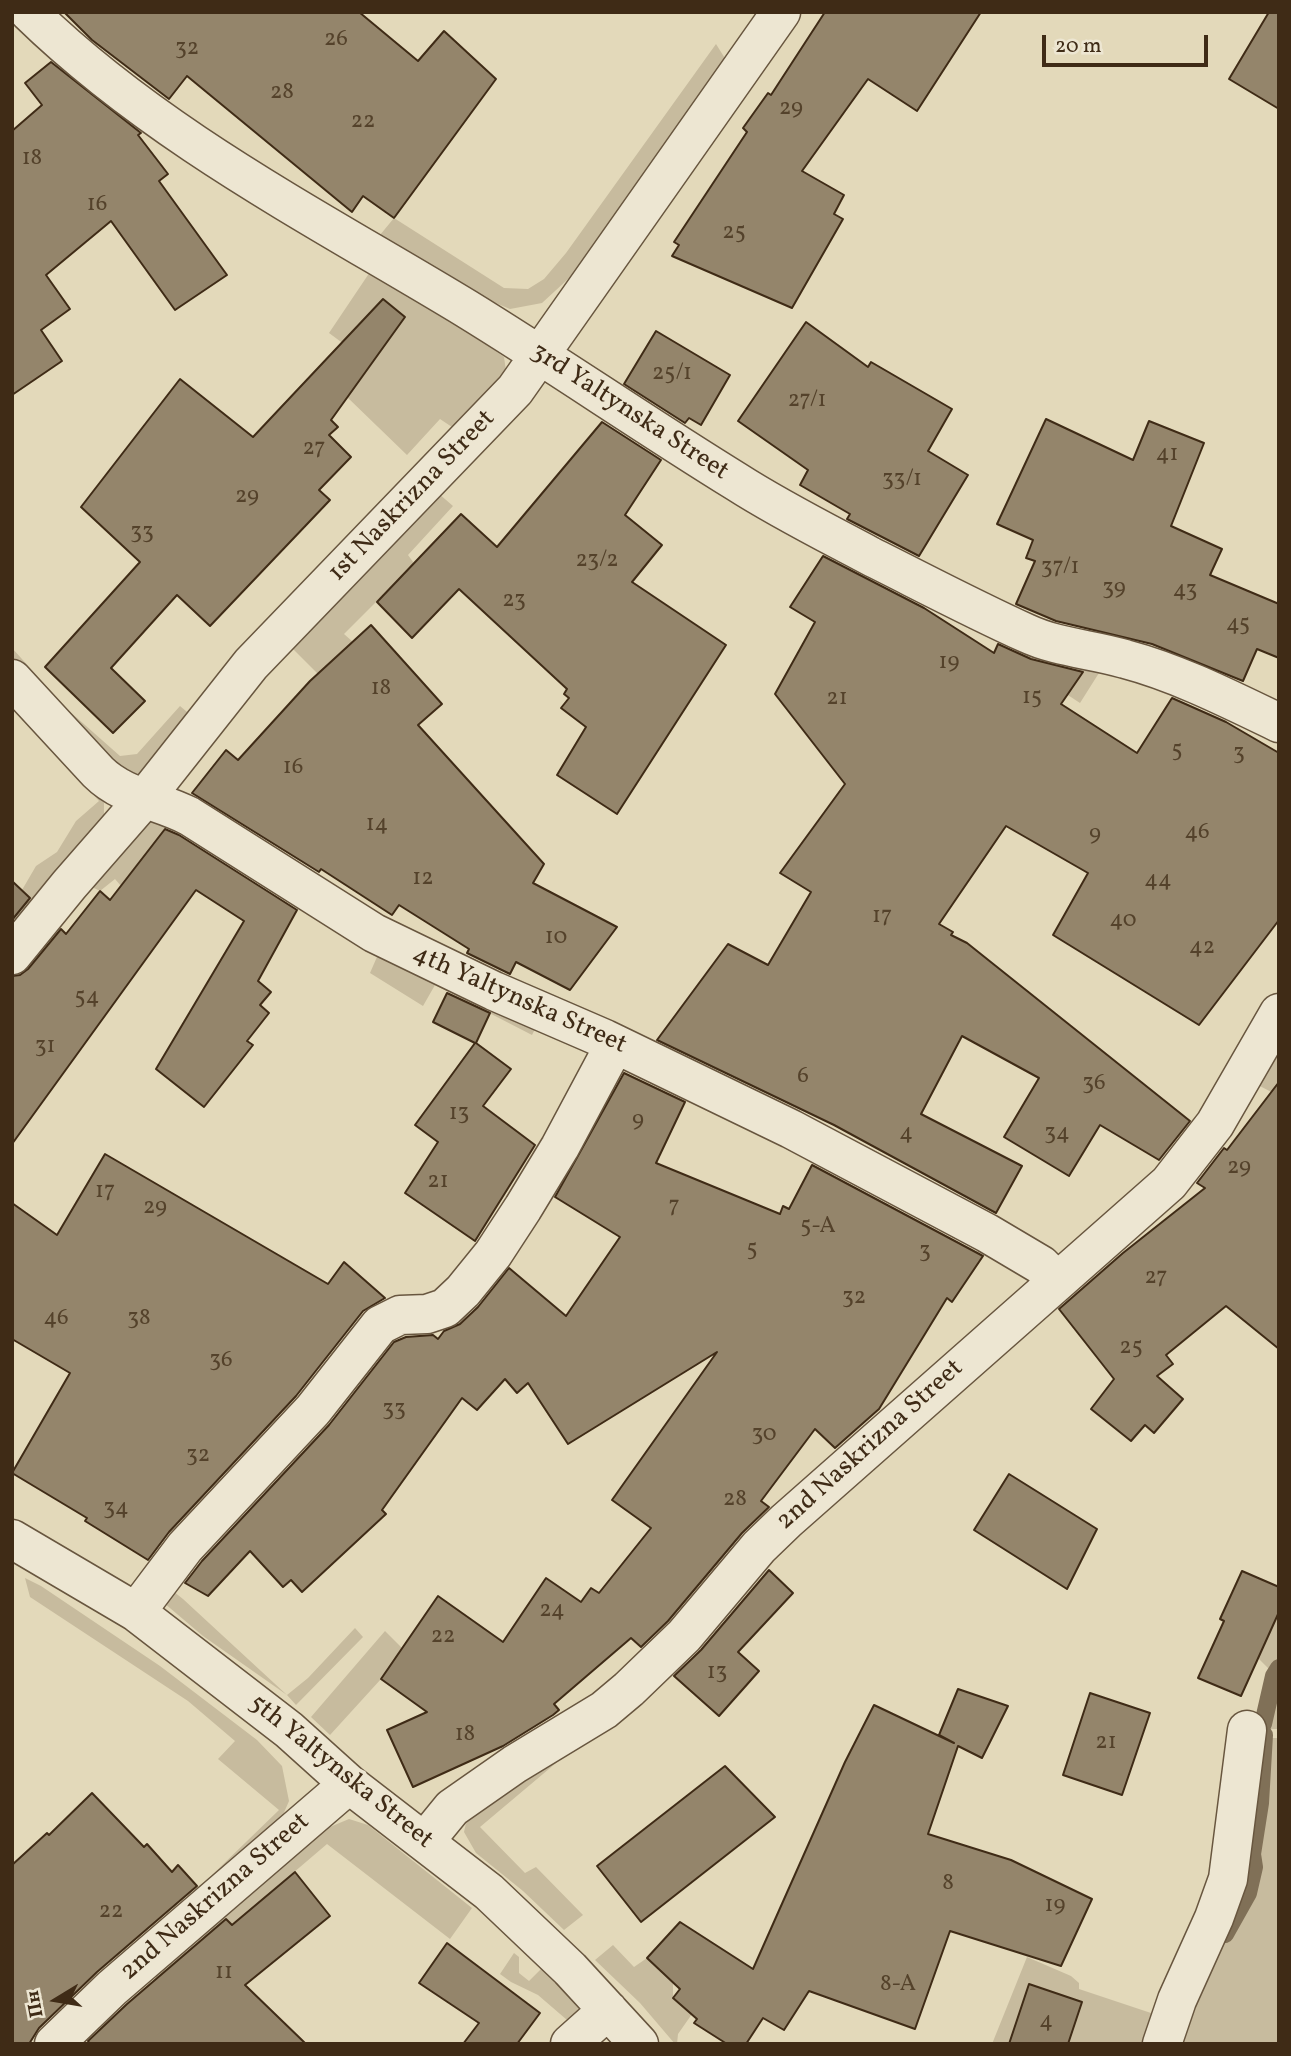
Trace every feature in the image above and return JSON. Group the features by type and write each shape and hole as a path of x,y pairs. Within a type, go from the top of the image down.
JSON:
{"street":[{"name":"3rd Yaltynska Street","path":"29,12 83,62 171,127 540,356 740,484 972,608 1056,645 1135,662 1199,686 1279,723"},
{"name":"1st Naskrizna Street","path":"12,955 145,798 251,664 498,409 540,356 781,12"},
{"name":"4th Yaltynska Street","path":"12,679 110,784 189,816 374,933 791,1129 987,1233 1041,1265 1056,1281"},
{"name":"2nd Naskrizna Street","path":"425,1841 452,1808 515,1764 593,1717 629,1689 684,1636 759,1547 777,1530 1153,1197 1183,1166 1226,1107 1279,1013"},
{"path":"136,1612 185,1547 313,1410 380,1325 400,1315 439,1311 463,1291 493,1254 523,1209 560,1147 615,1044"},
{"name":"5th Yaltynska Street","path":"12,1539 136,1612 289,1730 349,1784 489,1892 536,1935 639,2044"},
{"path":"1162,2044 1177,2000 1214,1918 1228,1879 1247,1730"},
{"name":"2nd Naskrizna Street","path":"54,2044 112,1988 349,1784"},
{"path":"569,2044 608,2010"}],"shaded area":[{"path":"716,44 726,60 580,268 542,303 510,309 455,286 380,235 394,218 504,288 528,289 544,279 566,253"},
{"path":"372,269 439,310 504,357 507,378 458,431 440,419 407,455 347,397 371,364 329,333"},
{"path":"438,493 453,506 408,555 416,566 400,578 344,634 353,642 318,674 291,647"},
{"path":"1020,645 1104,665 1080,703 1010,657"},
{"path":"12,648 68,710 120,756 137,754 180,706 193,717 137,785 29,679 12,659"},
{"path":"12,704 69,757 104,802 104,822 12,932 12,900 22,890 36,866 57,852 76,821 99,801"},
{"path":"155,817 169,823 121,886 115,879 100,891 88,885 113,854"},
{"path":"380,950 535,1029 532,1035 435,985 423,1006 370,973"},
{"path":"1279,1042 1279,1096 1256,1084"},
{"path":"25,1578 160,1666 257,1740 282,1766 289,1801 276,1831 178,1908 279,1810 218,1759 235,1741 188,1701 30,1597"},
{"path":"164,1584 287,1695 203,1636 164,1603"},
{"path":"1279,1612 1279,1729 1263,1729 1263,1710 1272,1672 1258,1658"},
{"path":"355,1628 363,1637 296,1705 287,1695 308,1678"},
{"path":"385,1631 402,1648 381,1679 330,1735 311,1717"},
{"path":"1263,1738 1279,1738 1279,2044 1171,2044 1243,1893"},
{"path":"581,1742 480,1827 525,1873 536,1867 583,1915 564,1930 523,1891 476,1853 464,1832 468,1814"},
{"path":"349,1819 368,1825 472,1908 450,1939 327,1844 163,1984 151,1972 318,1832"},
{"path":"613,1945 634,1967 647,1958 673,1983 673,1998 692,2014 678,2034 677,2044 640,2003 595,1960"},
{"path":"514,1953 519,1957 519,1973 529,1981 543,1967 581,2012 574,2026 538,1995 500,1974"},
{"path":"1027,1957 1071,1976 1079,1983 1079,1989 1160,2016 1145,2044 992,2044"}],"building":[{"path":"64,12 359,12 418,61 444,31 496,79 394,218 363,196 352,212 187,76 169,99 92,40"},
{"path":"825,12 981,12 917,111 868,79 802,171 844,195 834,214 843,219 792,308 672,256 679,245 674,242 747,132 743,128 768,93 771,95"},
{"path":"1269,12 1279,12 1279,109 1229,79"},
{"path":"51,62 141,133 138,135 168,174 159,181 227,275 175,310 111,221 46,275 70,309 41,330 62,361 12,395 12,131 42,105 25,83"},
{"path":"383,299 405,317 331,420 338,427 329,435 351,457 319,490 330,500 210,626 177,595 111,668 145,701 113,733 45,667 140,562 81,507 180,379 253,437"},
{"path":"806,322 868,367 871,362 952,409 928,451 968,475 919,556 847,519 850,514 800,485 808,470 738,421"},
{"path":"656,331 730,375 701,425 689,418 685,423 624,384"},
{"path":"1046,419 1133,460 1149,421 1204,443 1171,526 1222,549 1210,575 1279,604 1279,658 1257,649 1243,681 1152,644 1056,621 1016,604 1035,561 1026,558 1033,540 997,524"},
{"path":"602,422 661,460 625,515 662,545 632,582 726,645 617,814 557,775 586,727 561,708 569,698 564,694 567,689 459,589 412,638 377,602 461,514 497,547"},
{"path":"823,556 924,608 994,653 998,644 1031,659 1083,672 1061,704 1137,753 1172,698 1226,722 1279,753 1279,920 1199,1025 1053,935 1088,873 1006,826 939,924 953,932 951,935 967,943 1190,1121 1159,1160 1100,1125 1069,1176 1004,1137 1039,1078 962,1036 921,1114 1022,1166 996,1213 834,1125 657,1040 728,944 768,965 811,892 780,873 845,784 775,694 815,622 790,607"},
{"path":"371,625 442,704 418,725 544,864 533,883 617,927 570,990 516,962 510,974 467,953 469,949 399,905 392,915 321,869 319,872 192,793 226,750 238,760 310,681"},
{"path":"165,829 179,835 297,910 258,981 271,992 260,1005 269,1013 247,1041 253,1045 204,1107 156,1069 244,921 196,890 12,1144 12,976 20,975 28,969 61,929 66,934 100,891 110,900"},
{"path":"12,881 30,898 12,920"},
{"path":"447,993 490,1013 476,1043 511,1069 483,1106 535,1145 475,1241 405,1193 438,1142 415,1125 475,1043 433,1022"},
{"path":"624,1073 685,1102 656,1163 780,1214 783,1206 789,1209 812,1165 983,1256 952,1302 947,1298 879,1409 835,1448 815,1429 761,1501 769,1507 742,1533 668,1621 641,1647 631,1638 554,1704 559,1710 553,1715 503,1746 413,1787 387,1730 427,1712 381,1679 438,1596 503,1642 546,1578 581,1602 591,1588 599,1593 651,1528 612,1500 717,1352 568,1444 528,1383 517,1393 505,1379 477,1410 462,1398 382,1510 386,1514 302,1592 291,1580 283,1587 250,1551 208,1596 185,1583 202,1561 329,1425 394,1342 406,1337 433,1335 438,1339 444,1331 460,1324 478,1307 509,1268 566,1316 620,1237 555,1197"},
{"path":"1279,1082 1279,1349 1226,1306 1166,1355 1173,1364 1157,1376 1183,1399 1154,1433 1145,1425 1131,1441 1091,1409 1114,1379 1059,1309 1123,1253 1205,1188 1197,1183 1224,1148 1227,1150"},
{"path":"105,1154 328,1284 344,1262 385,1298 363,1311 296,1396 169,1532 148,1560 85,1521 87,1518 12,1473 70,1373 12,1339 12,1203 57,1235"},
{"path":"1009,1474 1097,1529 1067,1589 974,1530"},
{"path":"769,1570 793,1593 738,1652 759,1671 719,1716 674,1676 701,1650"},
{"path":"1242,1571 1279,1587 1279,1612 1241,1696 1198,1678 1224,1621 1220,1619"},
{"path":"958,1689 1008,1706 982,1758 958,1746 928,1834 1011,1860 1092,1899 1061,1966 950,1931 915,2029 809,1991 784,2030 763,2018 746,2044 727,2044 694,2023 697,2019 673,1998 680,1989 647,1958 680,1922 753,1969 845,1762 874,1705 954,1743 939,1735"},
{"path":"1090,1693 1150,1713 1122,1795 1063,1775"},
{"path":"725,1766 775,1817 641,1922 597,1866"},
{"path":"92,1793 144,1847 147,1844 172,1872 178,1865 197,1886 97,1972 39,2028 29,2044 12,2044 12,1865 47,1833 49,1835"},
{"path":"295,1872 330,1916 245,1985 306,2044 90,2044 88,2041 127,2004 226,1919 232,1925"},
{"path":"447,1943 540,2013 517,2044 463,2044 479,2023 419,1983"},
{"path":"1029,1984 1082,2002 1068,2044 1009,2044"}],"waterway":[{"path":"1263,1724 1274,1676 1279,1668"},
{"path":"1225,1934 1248,1893 1254,1867 1252,1854 1260,1803 1264,1735"}]}
